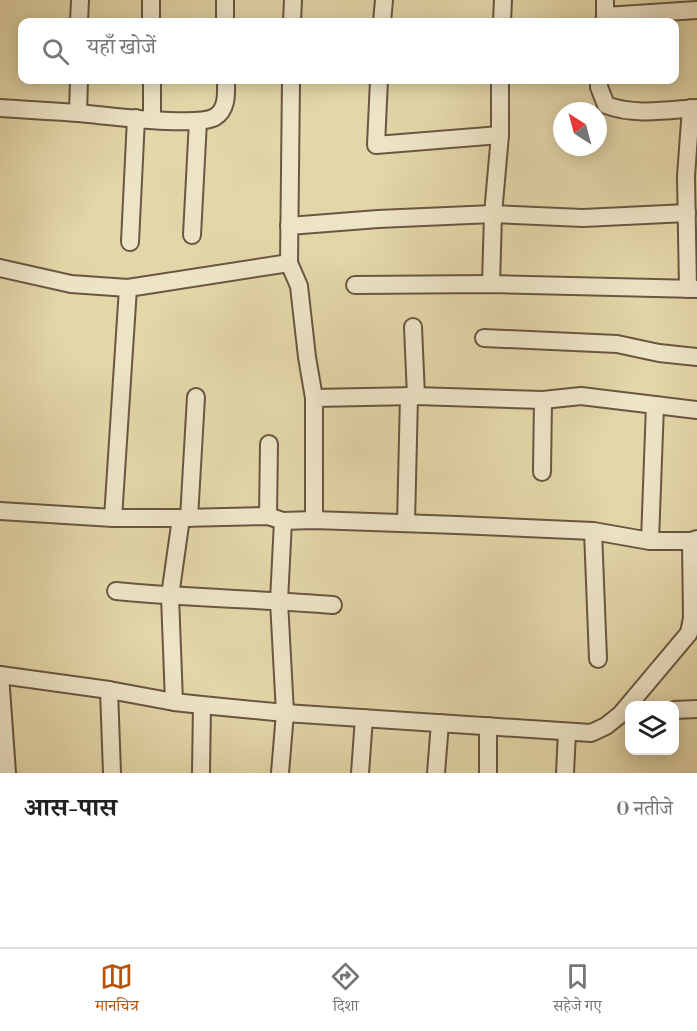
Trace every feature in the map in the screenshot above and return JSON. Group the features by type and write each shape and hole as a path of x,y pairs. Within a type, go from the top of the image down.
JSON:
{"street":[{"path":"79,18 80,0"},
{"path":"151,0 152,18"},
{"path":"225,0 225,18"},
{"path":"292,18 293,0"},
{"path":"382,18 384,0"},
{"path":"502,18 503,0"},
{"path":"605,13 697,10"},
{"path":"78,113 79,84"},
{"path":"130,242 144,118 151,84"},
{"path":"0,108 198,121 215,117 224,108 226,84"},
{"path":"291,84 289,263 299,286 314,398 314,520"},
{"path":"379,84 376,145 500,135"},
{"path":"491,284 500,135 500,84"},
{"path":"355,285 491,284 693,289 686,176 694,108 618,110 606,105 599,84"},
{"path":"192,235 198,121"},
{"path":"289,226 494,214 583,218 687,213"},
{"path":"0,268 71,284 128,288 289,263"},
{"path":"113,518 128,288"},
{"path":"406,523 413,396 413,327"},
{"path":"484,338 617,344 659,353 697,357"},
{"path":"314,398 413,396 543,400 581,396 697,410"},
{"path":"174,702 170,596 185,518 196,397"},
{"path":"542,472 543,400"},
{"path":"650,541 655,405"},
{"path":"269,444 276,518 285,713 280,773"},
{"path":"0,511 113,518 276,518 406,523 593,531 650,541 694,540 692,618 689,633 635,701"},
{"path":"593,531 598,659"},
{"path":"116,591 333,605"},
{"path":"7,773 0,675 202,705 285,713 591,734 625,713"},
{"path":"109,690 112,773"},
{"path":"201,773 202,705"},
{"path":"679,710 697,709"},
{"path":"360,773 364,718"},
{"path":"436,773 440,723"},
{"path":"488,726 488,773"},
{"path":"565,773 567,732"}]}
